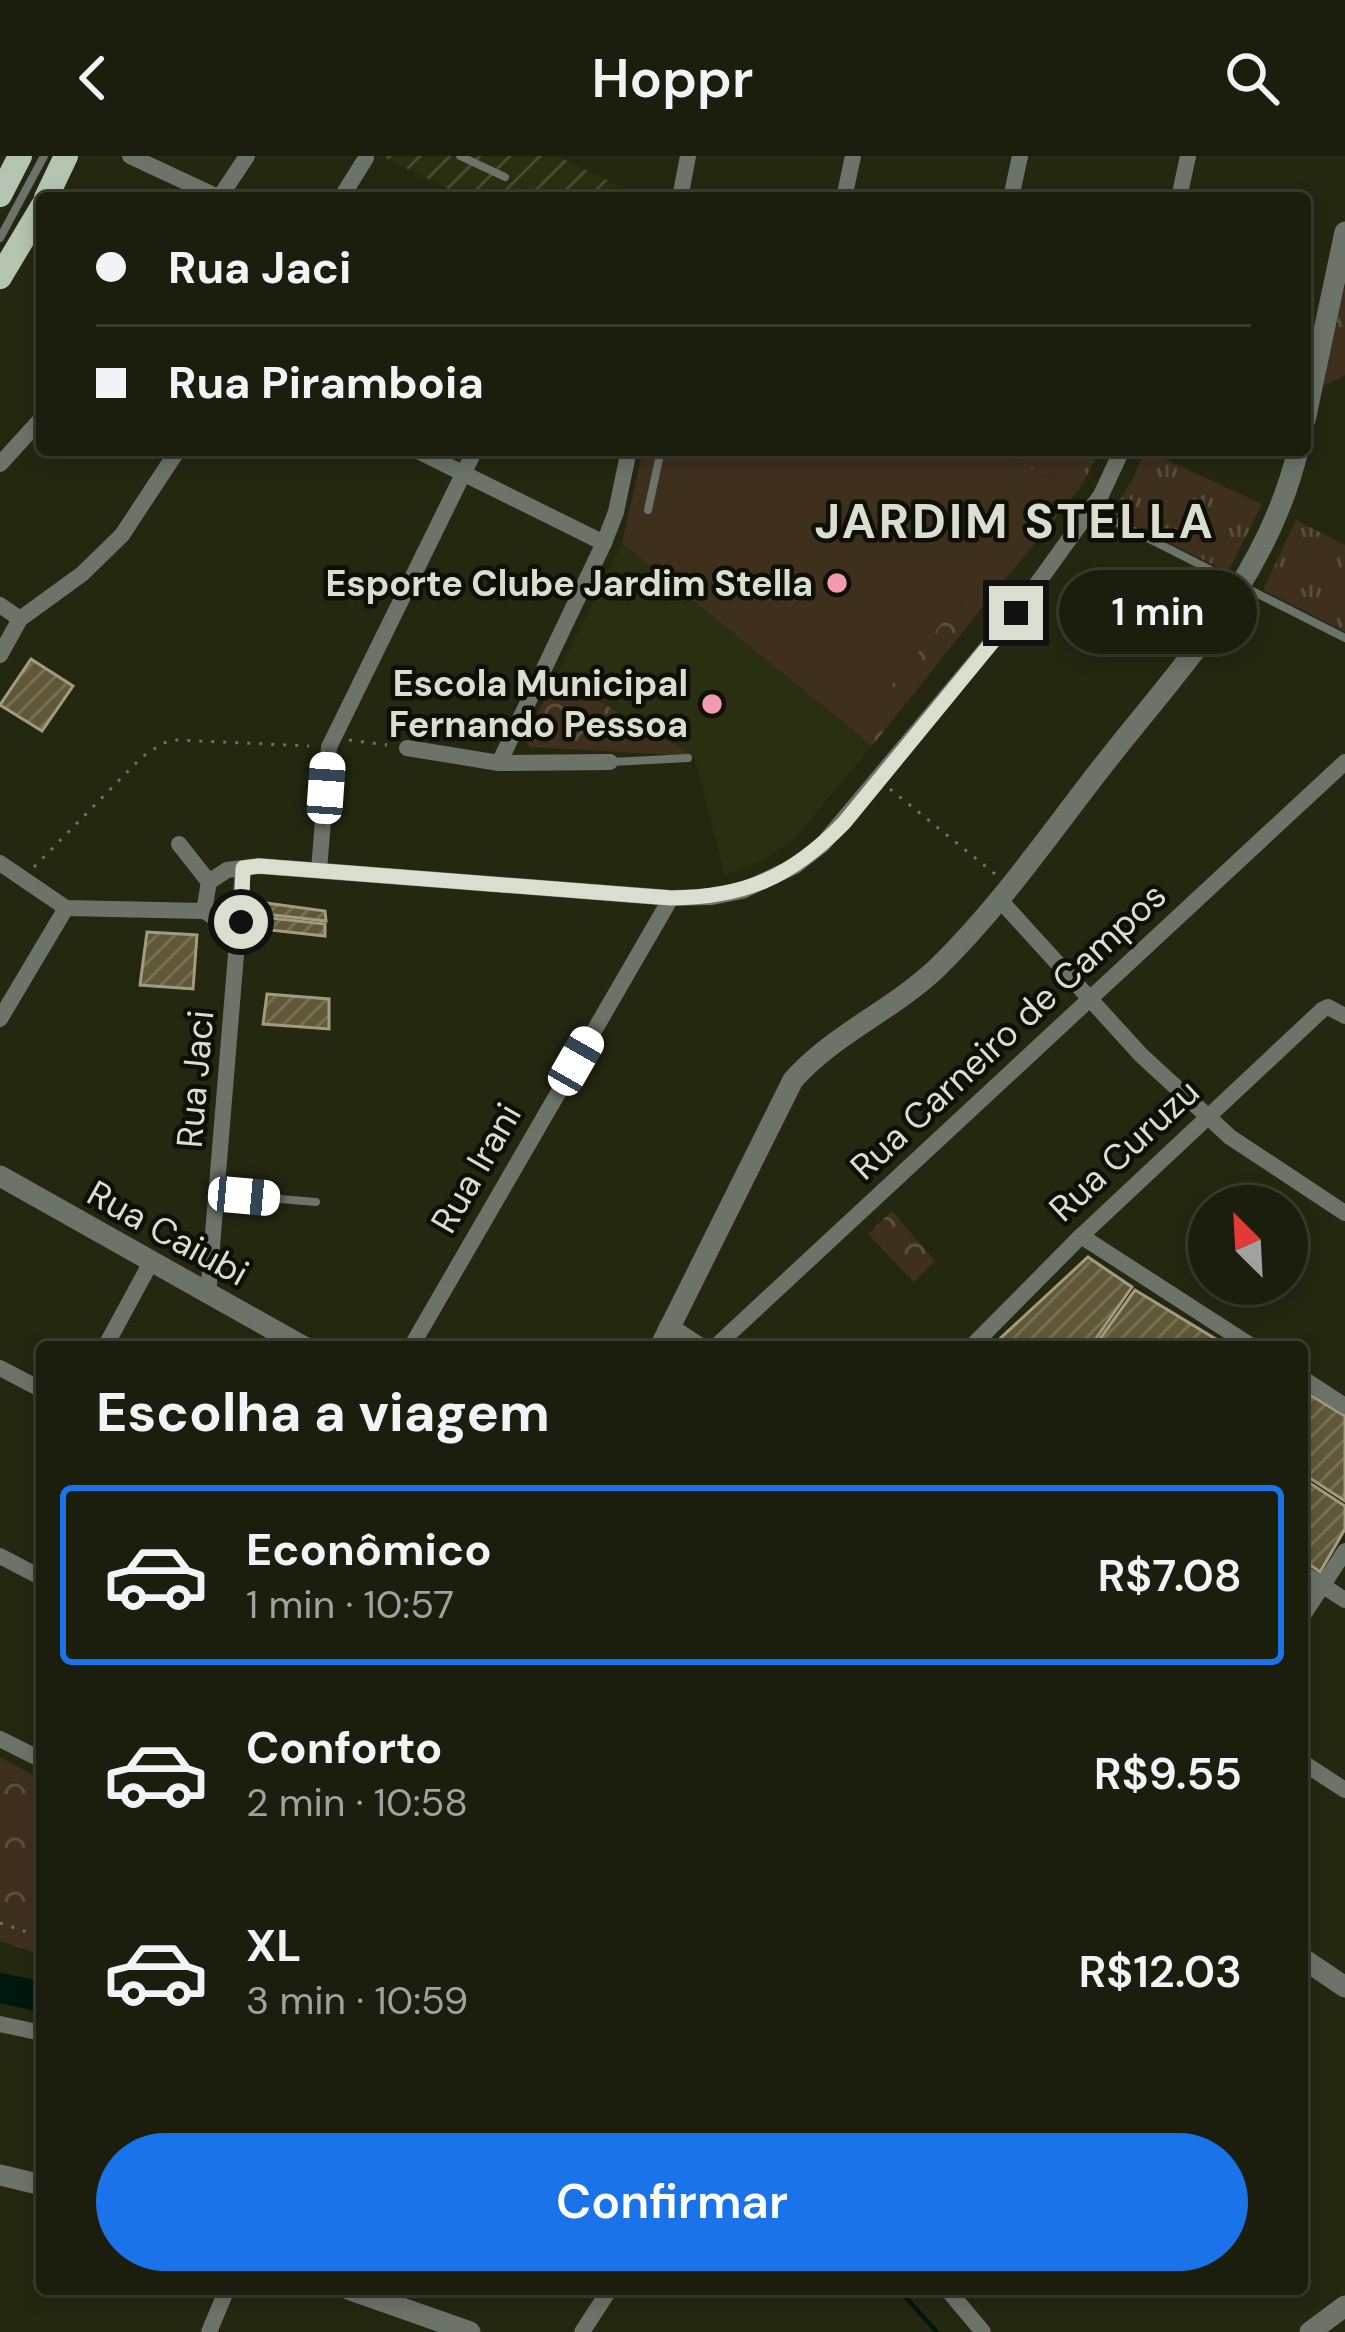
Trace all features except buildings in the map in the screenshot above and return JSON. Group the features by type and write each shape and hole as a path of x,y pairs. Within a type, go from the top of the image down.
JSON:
{"main road":[{"path":"0,195 20,156"},
{"path":"49,192 66,156"},
{"path":"0,277 36,216"}],"street":[{"path":"130,156 207,192"},
{"path":"224,192 247,156"},
{"path":"681,192 688,156"},
{"path":"845,192 853,156"},
{"path":"1012,192 1020,156"},
{"path":"1180,192 1188,156"},
{"path":"345,192 367,157"},
{"path":"1311,392 1345,232"},
{"path":"0,464 36,425"},
{"path":"0,655 20,620 106,554 174,456"},
{"path":"429,456 604,543"},
{"path":"320,870 331,742 472,456"},
{"path":"500,763 604,543 628,456"},
{"path":"208,882 227,870 243,868 671,898 712,898 742,891 795,866 822,845 880,781 1016,613 1090,509 1120,456"},
{"path":"663,1341 793,1080 824,1048 933,972 1005,893 1242,586 1276,522 1296,456"},
{"path":"0,605 20,620"},
{"path":"407,748 500,763 610,762"},
{"name":"Rua Carneiro de Campos","path":"722,1341 1345,762"},
{"path":"179,844 208,882 204,910"},
{"path":"0,863 66,908 204,910 217,919 241,922"},
{"name":"Rua Jaci","path":"208,1294 243,868"},
{"path":"1005,893 1141,1055 1230,1137 1345,1213"},
{"name":"Rua Irani","path":"414,1341 671,898"},
{"path":"0,1019 66,908"},
{"name":"Rua Curuzu","path":"977,1341 1081,1236 1328,1007 1345,1016"},
{"name":"Rua Caiubi","path":"0,1176 293,1341"},
{"path":"1081,1236 1244,1341"},
{"path":"108,1341 150,1264"},
{"path":"0,1369 36,1387"},
{"path":"1308,1382 1345,1406"},
{"path":"1308,1607 1345,1551"},
{"path":"0,1556 36,1575"},
{"path":"1308,1576 1345,1600"},
{"path":"0,1739 36,1757"},
{"path":"1308,1766 1345,1790"},
{"path":"1308,1962 1345,1987"},
{"path":"0,2024 36,2032"},
{"path":"0,2175 36,2184"},
{"path":"209,2332 224,2295"},
{"path":"365,2295 470,2332"},
{"path":"583,2332 606,2295"},
{"path":"951,2295 983,2332"},
{"path":"1321,2329 1345,2306"}],"lane":[{"path":"0,238 44,156"},
{"path":"460,156 505,177"},
{"path":"648,510 660,456"},
{"path":"1090,509 1345,638"},
{"path":"610,762 688,758"},
{"path":"218,1194 316,1202"}],"path":[{"path":"23,879 142,757 163,743 331,742 407,748"},
{"path":"880,781 1005,893"},
{"path":"0,1923 36,1935"}],"shaded area":[{"path":"381,156 557,156 632,192 455,192"},
{"name":"Escola Municipal Fernando Pessoa","path":"622,543 872,746 796,837 765,859 725,876 694,756 556,677"}],"green space":[{"path":"1344,289 1345,375 1323,386"},
{"name":"Esporte Clube Jardim Stella","path":"642,456 1003,456 1078,491 977,614 960,601 854,731 622,543"},
{"path":"1003,456 1098,456 1078,491"},
{"path":"1142,456 1158,456 1262,504 1228,572 1110,514"},
{"path":"1296,520 1345,545 1345,632 1263,590"},
{"path":"960,600 977,614 872,746 854,731"},
{"path":"556,677 694,756 529,747 525,737"},
{"path":"892,1211 935,1261 914,1282 868,1234"},
{"path":"0,1757 36,1777 36,1953 0,1941"}],"waterway":[{"path":"0,1988 36,1996"},
{"path":"903,2295 937,2332"}],"place":[{"name":"Esporte Clube Jardim Stella","path":"837,583"},
{"name":"Escola Municipal Fernando Pessoa","path":"712,704"}],"district":[{"name":"JARDIM STELLA","path":"1015,521"}],"route":[{"path":"241,922 243,868 259,866 671,898 712,898 770,880 795,866 844,823 1016,613"}]}
